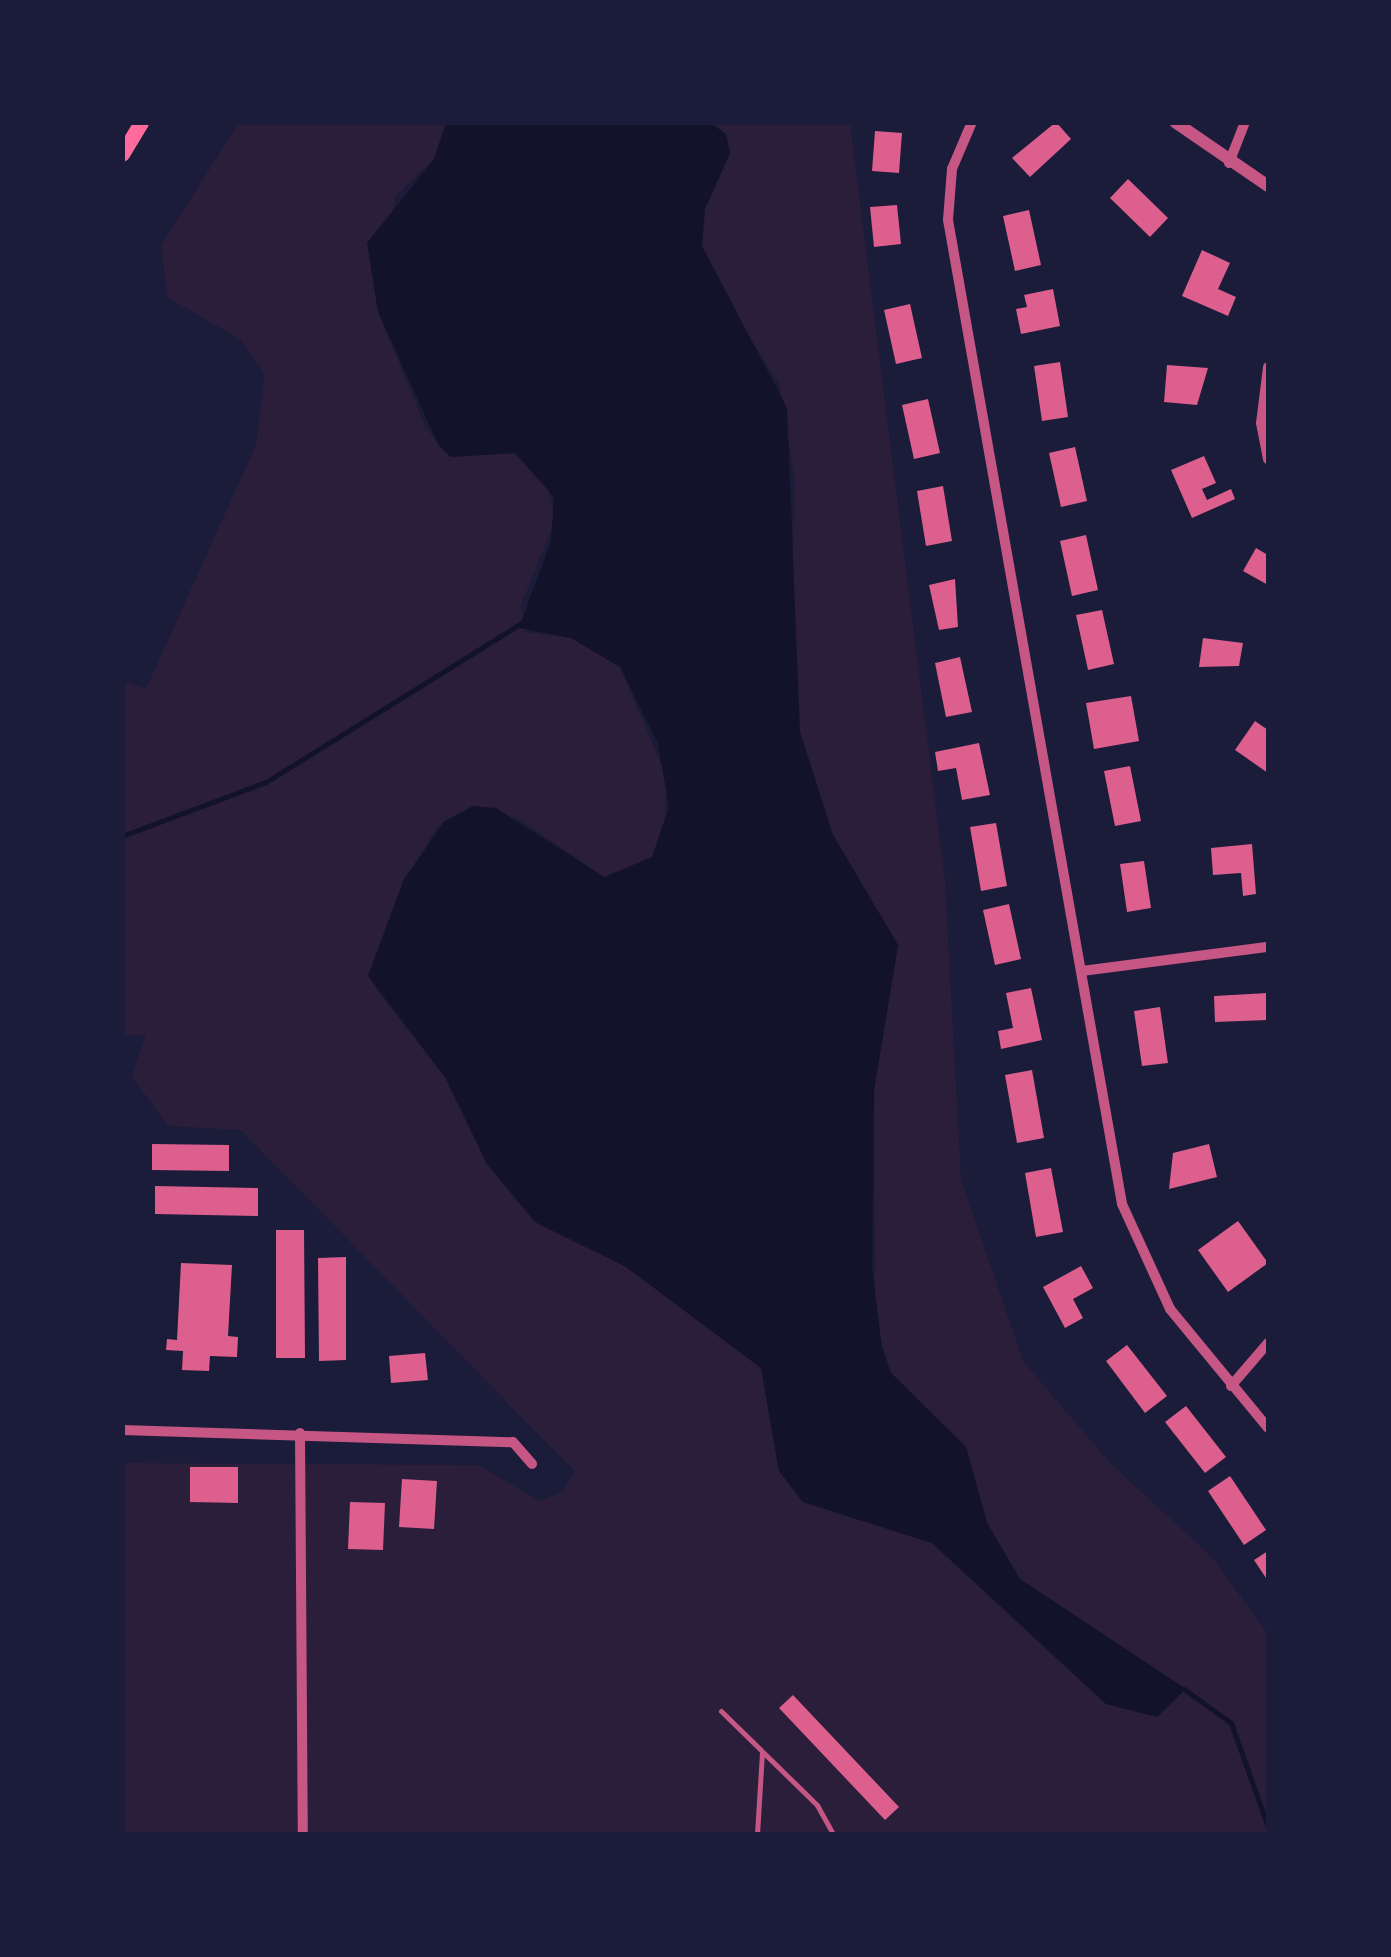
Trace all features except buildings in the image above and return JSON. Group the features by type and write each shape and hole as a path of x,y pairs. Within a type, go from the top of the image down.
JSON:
{"main road":[{"path":"122,154 141,122"}],"street":[{"path":"972,122 952,169 948,220 1130,1228 1170,1309 1268,1428"},
{"path":"1175,122 1268,186"},
{"path":"1229,162 1245,122"},
{"path":"1268,367 1261,423 1268,458"},
{"path":"1082,971 1268,947"},
{"path":"1231,1386 1268,1342"},
{"path":"122,1430 513,1442 532,1464"},
{"path":"300,1433 302,1834"}],"lane":[{"path":"721,1711 817,1805 834,1834"},
{"path":"757,1834 762,1752"}],"shaded area":[{"path":"239,123 446,123 434,159 395,197 378,312 426,428 450,457 515,453 546,478 555,521 521,605 526,632 571,638 620,667 667,778 664,835 652,857 619,876 604,877 519,819 473,806 444,821 429,839 376,989 445,1077 487,1164 535,1222 626,1267 761,1368 779,1471 803,1502 932,1543 1106,1704 1157,1717 1185,1689 1020,1579 987,1523 966,1447 891,1373 875,1321 874,1090 898,945 833,835 800,732 790,617 795,483 779,383 725,302 702,246 705,209 730,153 726,134 711,123 850,123 945,879 961,1179 1023,1361 1111,1464 1211,1556 1268,1634 1268,1834 123,1834 123,1463 478,1465 540,1501 562,1492 575,1472 241,1130 168,1126 132,1076 146,1035 123,1035 122,681 146,689 256,445 265,374 241,340 167,297 161,245"},
{"path":"446,123 711,123 726,134 730,153 705,209 702,246 787,408 800,732 833,835 898,945 874,1090 872,1268 882,1348 891,1373 966,1447 987,1523 1020,1579 1186,1689 1157,1717 1106,1704 932,1543 803,1502 779,1471 761,1368 626,1267 535,1222 487,1164 445,1077 368,976 404,879 444,822 473,806 496,808 604,877 652,857 669,807 658,744 620,667 571,638 519,628 551,541 554,497 515,453 451,457 439,446 378,312 367,243 434,159"}],"waterway":[{"path":"122,836 266,782 523,622"},
{"path":"1184,1689 1231,1723 1268,1827"}]}
